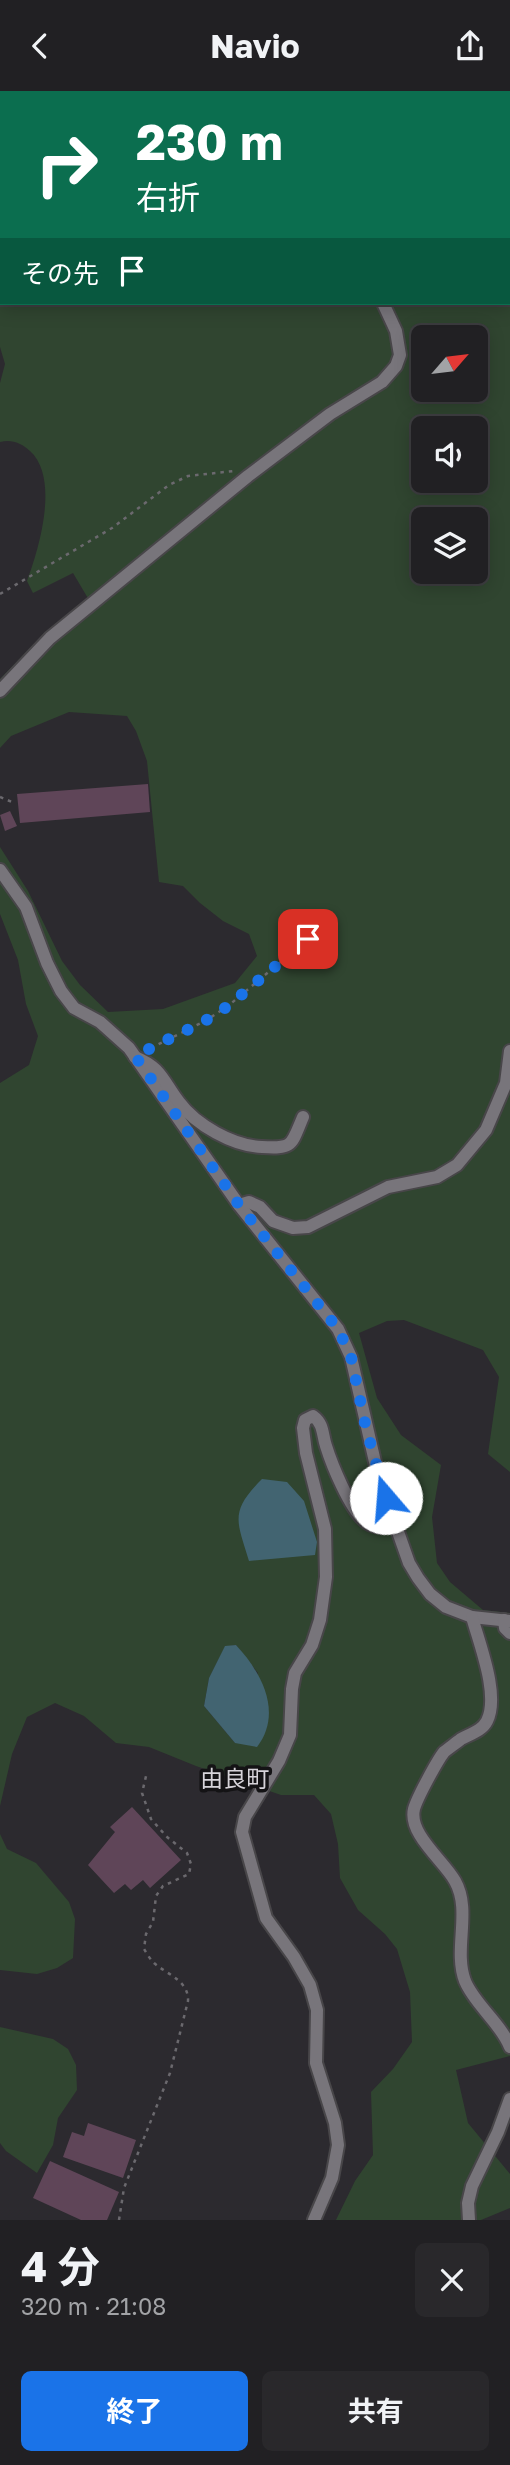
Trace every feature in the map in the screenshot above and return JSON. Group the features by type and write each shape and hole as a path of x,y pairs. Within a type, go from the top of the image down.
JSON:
{"street":[{"path":"0,691 50,638 248,477 330,414 382,383 396,366 400,355 396,331 384,305"},
{"path":"0,870 26,907 47,964 61,991 74,1008 100,1022 129,1048 239,1205 338,1329 351,1357 378,1475 409,1563 430,1594 446,1607 472,1617 507,1620 505,1628 510,1633"},
{"path":"239,1205 249,1202 260,1207 273,1221 293,1228 308,1227 388,1187 437,1177 457,1165 486,1130 506,1083 510,1051"},
{"path":"135,1056 150,1063 181,1105 234,1143 284,1148 291,1143 303,1117"},
{"path":"314,2220 332,2178 338,2145 335,2123 316,2063 317,2010 310,1985 294,1957 265,1918 242,1832 245,1817 279,1761 290,1735 295,1672 312,1645 320,1620 326,1577 325,1529 306,1453 303,1428 305,1420 313,1416 319,1421 338,1476 355,1510 365,1522 384,1528 395,1525"},
{"path":"472,1617 488,1668 491,1698 487,1721 479,1730 444,1752 414,1810 415,1826 447,1869 462,1900 460,1958 465,1982 506,2036 510,2047"},
{"path":"469,2220 468,2203 472,2186 498,2132 510,2099"}],"path":[{"path":"0,594 112,528 169,485 188,476 234,471"},
{"path":"0,797 12,801"},
{"path":"135,1056 205,1021 228,1006 308,939"},
{"path":"119,2220 124,2188 170,2073 189,1993 184,1985 152,1962 144,1949 146,1934 153,1922 156,1896 163,1886 189,1874 191,1864 187,1853 167,1837 151,1819 142,1793 146,1772"}],"green space":[{"path":"0,305 510,305 510,1472 488,1454 499,1377 483,1350 404,1320 387,1321 359,1333 377,1398 401,1435 441,1465 432,1517 437,1563 450,1582 483,1610 510,1613 510,2056 456,2070 468,2123 510,2174 510,2208 481,2220 336,2220 355,2181 373,2155 371,2092 393,2069 412,2042 410,1992 397,1949 385,1934 358,1910 340,1878 338,1844 331,1814 314,1795 281,1795 149,1747 116,1743 84,1716 55,1703 27,1717 12,1754 0,1806 0,1083 29,1065 38,1036 26,1004 18,960 0,914 0,847 28,891 62,961 80,985 108,1012 163,1009 235,983 257,956 249,934 223,921 183,886 159,882 147,761 136,731 127,716 69,712 11,736 0,748 0,679 37,641 89,600 73,573 33,593 27,581 41,533 44,478 39,463 27,448 12,441 0,442 0,383 5,364 0,347","holes":["236,1645 258,1673 235,1743 204,1706 209,1678 225,1647"]},
{"path":"0,1834 7,1849 36,1863 69,1902 75,1919 73,1958 57,1968 37,1974 0,1970"},
{"path":"0,2027 53,2039 68,2049 76,2065 77,2090 58,2118 53,2145 37,2173 6,2151 0,2143"}],"water":[{"path":"262,1479 287,1482 304,1501 317,1542 315,1555 249,1561 239,1526 240,1509 251,1490"},
{"path":"236,1645 261,1681 269,1707 265,1734 257,1747 235,1743 204,1706 209,1678 225,1646"}],"building":[{"path":"148,784 150,812 20,823 17,794"},
{"path":"10,811 17,826 5,831 0,815"},
{"path":"132,1807 181,1860 150,1888 143,1880 131,1890 125,1884 114,1893 88,1865 115,1832 110,1827"},
{"path":"88,2123 136,2140 123,2178 63,2157 72,2132 84,2136"},
{"path":"50,2161 119,2192 107,2220 81,2220 33,2198"}],"district":[{"name":"由良町","path":"235,1778"}],"route":[{"path":"308,939 228,1006 205,1021 135,1056 193,1143 239,1205 338,1329 351,1357 366,1428 386,1498"}]}
